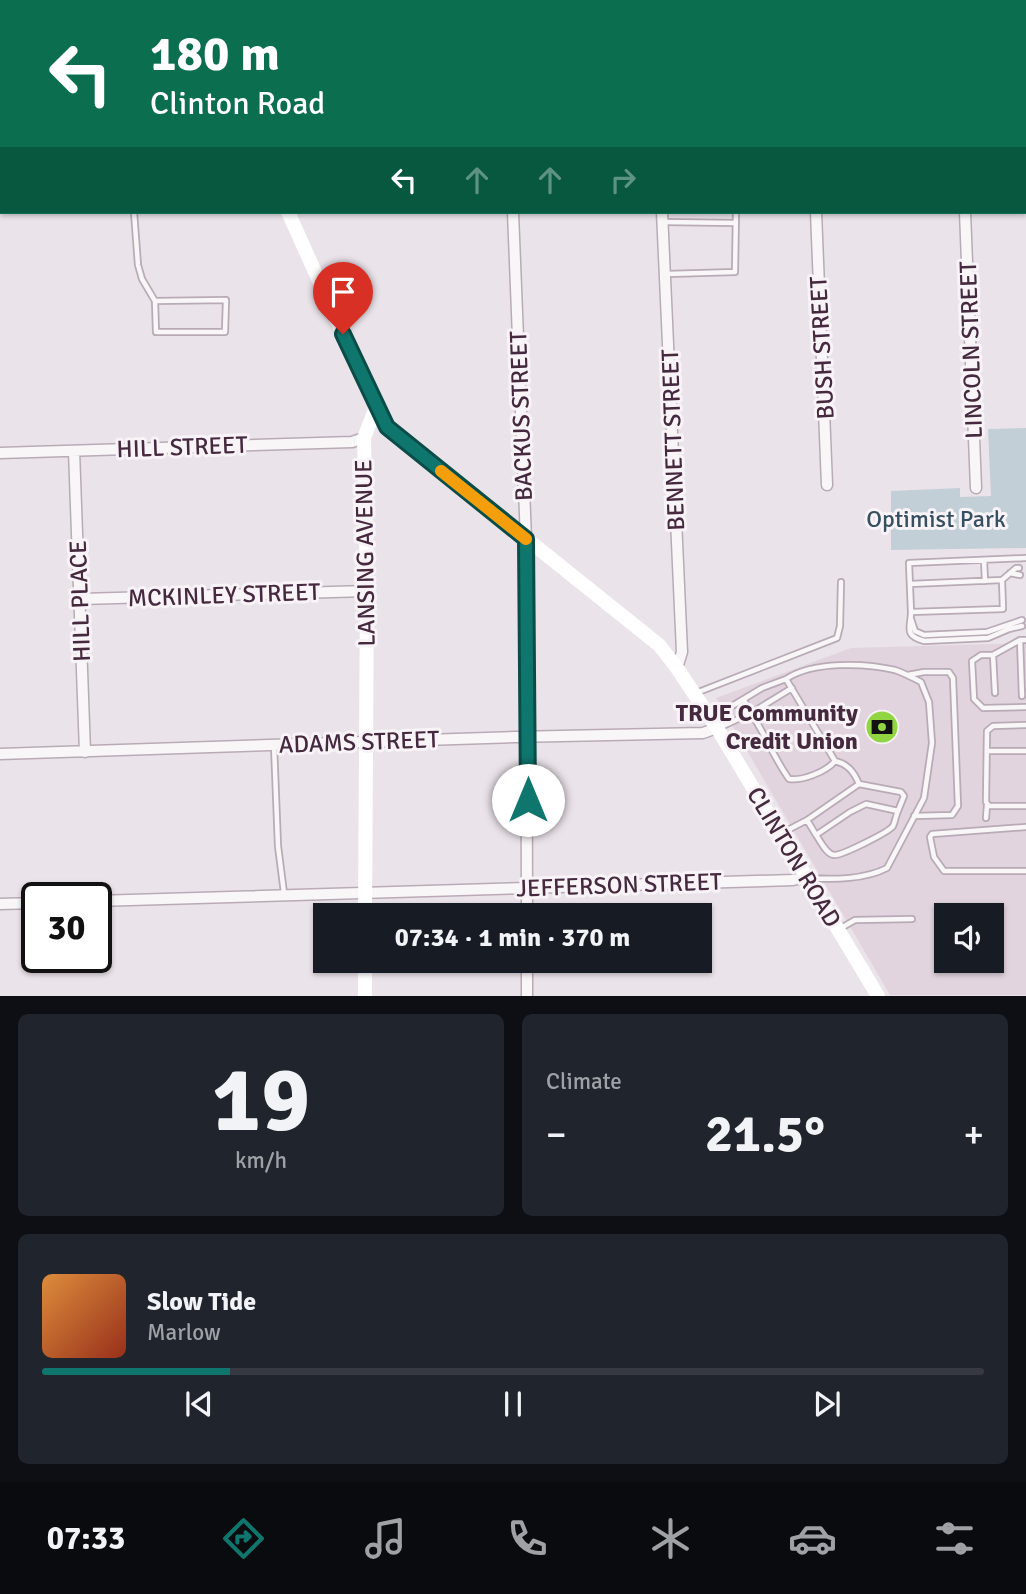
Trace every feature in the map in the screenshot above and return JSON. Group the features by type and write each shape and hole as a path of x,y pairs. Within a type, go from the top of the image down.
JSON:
{"main road":[{"path":"289,214 376,407"},
{"name":"LANSING AVENUE","path":"365,903 367,591 364,438 376,407"},
{"name":"CLINTON ROAD","path":"376,407 387,427 398,438 652,637 677,668 714,723 878,996"},
{"path":"365,973 365,996"}],"street":[{"name":"BACKUS STREET","path":"513,214 526,539 527,903"},
{"name":"BUSH STREET","path":"816,214 828,485"},
{"name":"LINCOLN STREET","path":"965,214 976,488"},
{"name":"BENNETT STREET","path":"663,217 682,652 677,668"},
{"name":"HILL STREET","path":"0,453 352,442 364,438"},
{"name":"HILL PLACE","path":"74,451 85,752"},
{"name":"MCKINLEY STREET","path":"80,598 367,591"},
{"name":"ADAMS STREET","path":"0,754 703,733 714,723"},
{"name":"JEFFERSON STREET","path":"112,900 793,880 806,877"},
{"path":"0,904 21,903"},
{"path":"527,973 527,996"}],"lane":[{"path":"134,214 138,265 142,279 155,301 156,332 225,332 226,300 155,301"},
{"path":"666,274 735,272 736,214"},
{"path":"663,217 736,222"},
{"path":"1022,623 988,638 924,641 914,638 909,632 908,624 911,615 909,562 1026,558"},
{"path":"984,560 985,580"},
{"path":"910,584 1002,580 1009,573 1020,571"},
{"path":"911,615 1003,609 1002,580"},
{"path":"695,694 837,638 840,626 841,582"},
{"path":"1022,696 1023,640 993,655 981,655 972,662 974,699 983,708 1026,707"},
{"path":"993,655 995,693"},
{"path":"714,723 744,700 796,673 851,664 898,671 921,682 929,702 932,743 924,798 887,868 876,874 823,879 806,877"},
{"path":"907,675 948,672 953,678 956,731 958,806 952,815 913,816"},
{"path":"786,679 835,761 844,763 855,774 859,785"},
{"path":"714,723 751,713 792,688"},
{"path":"744,700 789,779 800,780 831,766 835,761"},
{"path":"986,818 987,731 993,726 1026,725"},
{"path":"274,745 278,846 284,894"},
{"path":"986,751 1026,751"},
{"path":"780,834 807,820 859,785 901,792 904,796 893,826 883,836 867,840 842,854 833,855 827,852 807,820"},
{"path":"816,835 866,804 898,811"},
{"path":"987,805 1026,806"},
{"path":"1026,827 930,836 934,857 944,871 1026,871"},
{"path":"838,930 855,920 912,919"}],"shaded area":[{"path":"1026,643 1026,995 890,995 716,698 851,648"}],"green space":[{"name":"Optimist Park","path":"1026,428 1026,548 891,550 891,491 960,488 960,497 991,496 988,429"}],"slow traffic":[{"path":"441,471 526,539"}],"place":[{"name":"TRUE Community Credit Union","path":"882,727"}],"route":[{"path":"343,334 387,427 526,539 528,800"}]}
